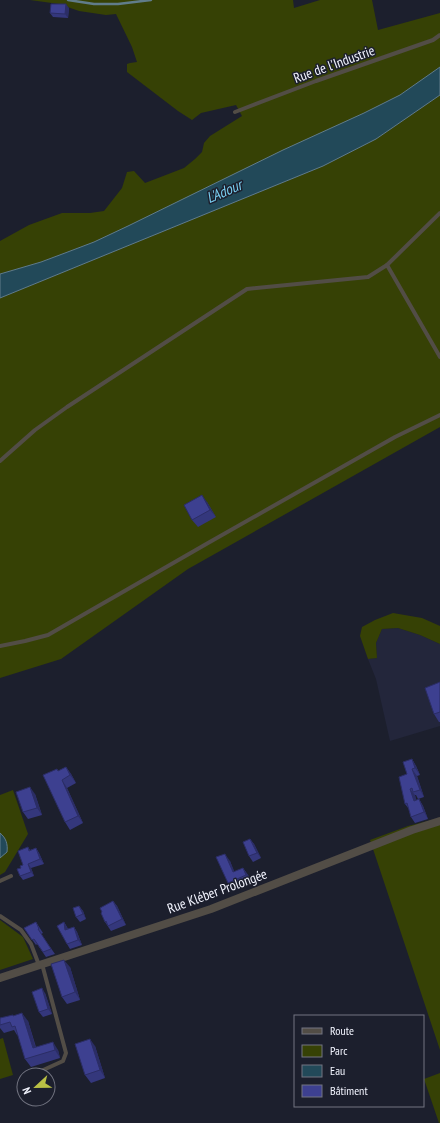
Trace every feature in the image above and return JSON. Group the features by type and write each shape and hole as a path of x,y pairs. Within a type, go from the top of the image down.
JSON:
{"street":[{"name":"Rue Kléber Prolongée","path":"0,978 211,909 440,820"}],"lane":[{"name":"Rue de l'Industrie","path":"235,112 316,81 433,40 440,35"},
{"path":"0,461 35,430 67,407 247,289 368,277 387,265 440,213"},
{"path":"387,265 440,357"},
{"path":"0,646 48,635 395,437 440,415"},
{"path":"0,881 11,876"},
{"path":"0,916 21,930 31,944 41,964 66,1053 64,1061 50,1067"}],"shaded area":[{"path":"398,628 420,635 440,644 440,726 390,741 376,679 368,659 377,658 376,643 382,629"}],"green space":[{"path":"30,0 293,0 294,8 320,0 372,0 378,30 440,13 440,67 400,95 94,242 41,262 0,274 0,241 29,225 62,213 90,213 104,211 122,188 127,172 134,171 145,183 184,168 202,152 204,143 210,136 242,116 236,105 201,113 192,120 127,72 127,64 137,62 132,47 116,14 106,15 79,11 59,4"},
{"path":"440,95 440,427 188,569 61,659 0,678 0,298 323,166 376,139"},
{"path":"393,613 422,618 440,626 440,644 420,635 398,628 382,629 376,643 377,658 368,659 360,636 362,627"},
{"path":"13,790 28,834 5,872 0,875 0,795"},
{"path":"440,818 440,1050 370,840 408,826"},
{"path":"0,920 23,937 33,959 0,970"},
{"path":"3,1038 13,1075 0,1079 0,1039"},
{"path":"440,1073 440,1123 439,1123 424,1079"}],"water":[{"name":"L'Adour","path":"440,67 440,95 376,139 323,166 0,298 0,274 41,262 94,242 400,95"},
{"path":"0,833 7,844 7,852 0,858"}],"building":[{"path":"51,4 66,4 65,14 50,13"},
{"path":"202,495 210,510 192,520 184,505"},
{"path":"440,682 440,712 434,714 425,688"},
{"path":"412,759 415,768 412,769 420,790 413,792 412,788 410,789 414,801 419,799 424,812 411,817 407,803 405,804 399,777 407,774 403,762"},
{"path":"66,767 70,775 62,780 78,816 65,822 43,775"},
{"path":"30,787 37,808 23,812 16,792"},
{"path":"250,839 257,853 249,856 243,842"},
{"path":"28,847 29,851 36,848 40,859 28,864 31,872 20,876 17,869 21,868 20,866 23,865 18,851"},
{"path":"225,854 233,872 243,868 246,875 228,883 216,857"},
{"path":"113,901 122,919 108,926 100,908"},
{"path":"79,906 83,914 76,917 73,908"},
{"path":"36,922 38,929 51,949 43,952 24,928"},
{"path":"64,922 65,930 74,927 78,940 67,944 57,926"},
{"path":"64,960 75,992 62,997 51,964"},
{"path":"42,988 48,1009 39,1012 32,992"},
{"path":"22,1013 33,1048 53,1042 55,1050 25,1059 15,1026 12,1027 10,1022 0,1025 0,1018"},
{"path":"90,1039 100,1070 85,1075 75,1044"}],"waterway":[{"path":"68,0 94,4 118,4 151,0"}]}
